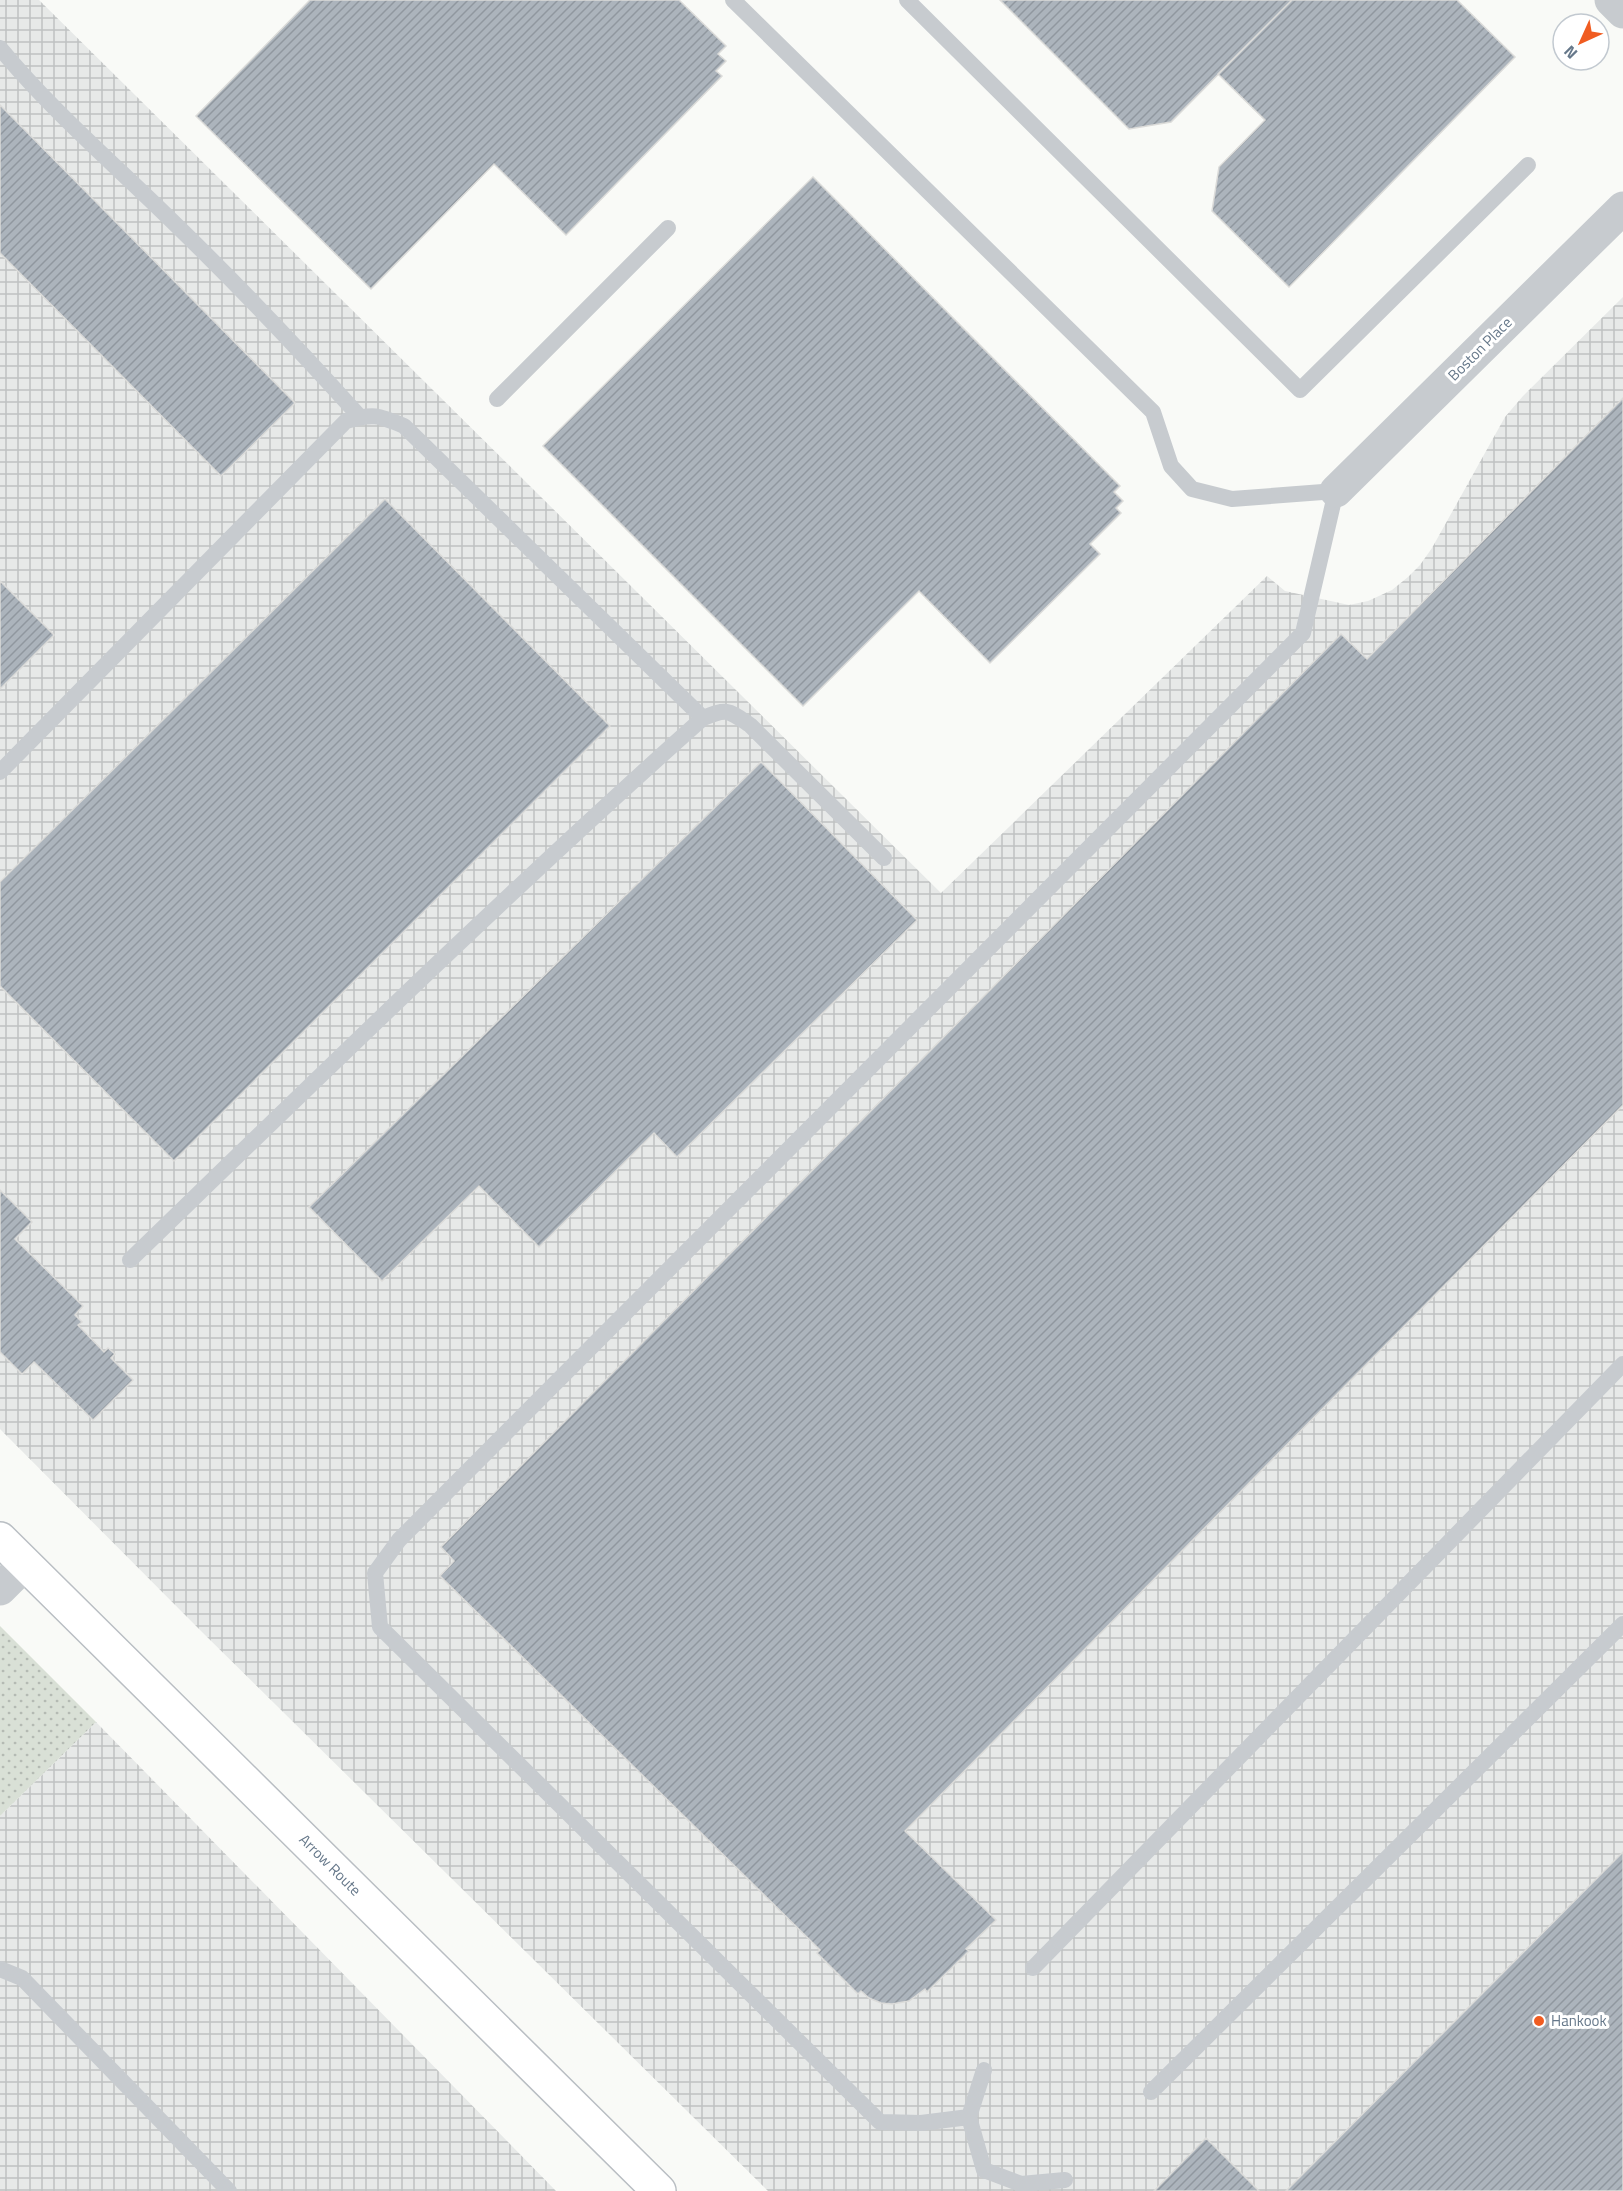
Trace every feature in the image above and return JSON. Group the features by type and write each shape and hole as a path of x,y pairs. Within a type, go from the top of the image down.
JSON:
{"main road":[{"name":"Arrow Route","path":"0,1539 659,2191"}],"street":[{"path":"1611,0 1623,12"},
{"name":"Boston Place","path":"1336,491 1623,208"},
{"path":"0,1589 25,1564"}],"lane":[{"path":"733,0 1153,412 1171,466 1192,489 1232,499 1336,491 1303,633 399,1540 375,1573 380,1627 880,2122 921,2123 969,2117"},
{"path":"907,0 1300,390 1528,165"},
{"path":"0,48 27,80 176,224 294,344 360,417"},
{"path":"497,399 668,228"},
{"path":"0,772 346,421 368,414 404,426 703,718"},
{"path":"130,1260 415,986 703,718 722,710 732,713 750,725 884,858"},
{"path":"1033,1968 1623,1364"},
{"path":"1151,2092 1623,1624"},
{"path":"0,1969 22,1978 229,2191"},
{"path":"984,2070 969,2117 984,2170 1020,2184 1065,2180"}],"shaded area":[{"path":"0,0 39,0 941,893 1267,576 1285,591 1349,605 1368,601 1392,590 1408,577 1432,548 1505,417 1523,396 1623,297 1623,2191 768,2191 202,1632 0,1429"},
{"path":"0,1626 96,1722 0,1816"},
{"path":"96,1722 556,2191 0,2191 0,1816"}],"building":[{"path":"310,0 679,0 726,46 718,54 726,61 716,71 722,76 566,235 494,164 371,289 196,116"},
{"path":"1000,0 1292,0 1171,122 1129,129"},
{"path":"1292,0 1457,0 1515,57 1289,287 1212,211 1219,167 1265,120 1218,74"},
{"path":"0,105 295,403 221,476 0,253"},
{"path":"813,177 1120,486 1114,492 1123,501 1116,508 1121,513 1090,544 1100,554 990,663 919,591 803,706 543,446"},
{"path":"1623,398 1623,1105 905,1831 996,1920 966,1949 969,1951 927,1992 925,1989 909,2001 892,2004 881,2003 869,1998 861,1991 858,1994 817,1953 820,1950 440,1576 454,1561 441,1547 1341,634 1367,659"},
{"path":"385,499 610,726 174,1161 0,986 0,882"},
{"path":"0,581 54,635 0,689"},
{"path":"761,762 917,920 677,1157 654,1133 539,1247 479,1186 382,1281 309,1207"},
{"path":"0,1190 32,1222 15,1239 83,1306 75,1315 82,1322 78,1325 104,1352 108,1348 115,1354 111,1358 133,1380 93,1420 34,1362 22,1374 0,1352"},
{"name":"Hankook","path":"1623,1852 1623,2191 1286,2191"},
{"path":"1206,2138 1259,2191 1154,2191"}],"place":[{"name":"Hankook","path":"1539,2021"}]}
